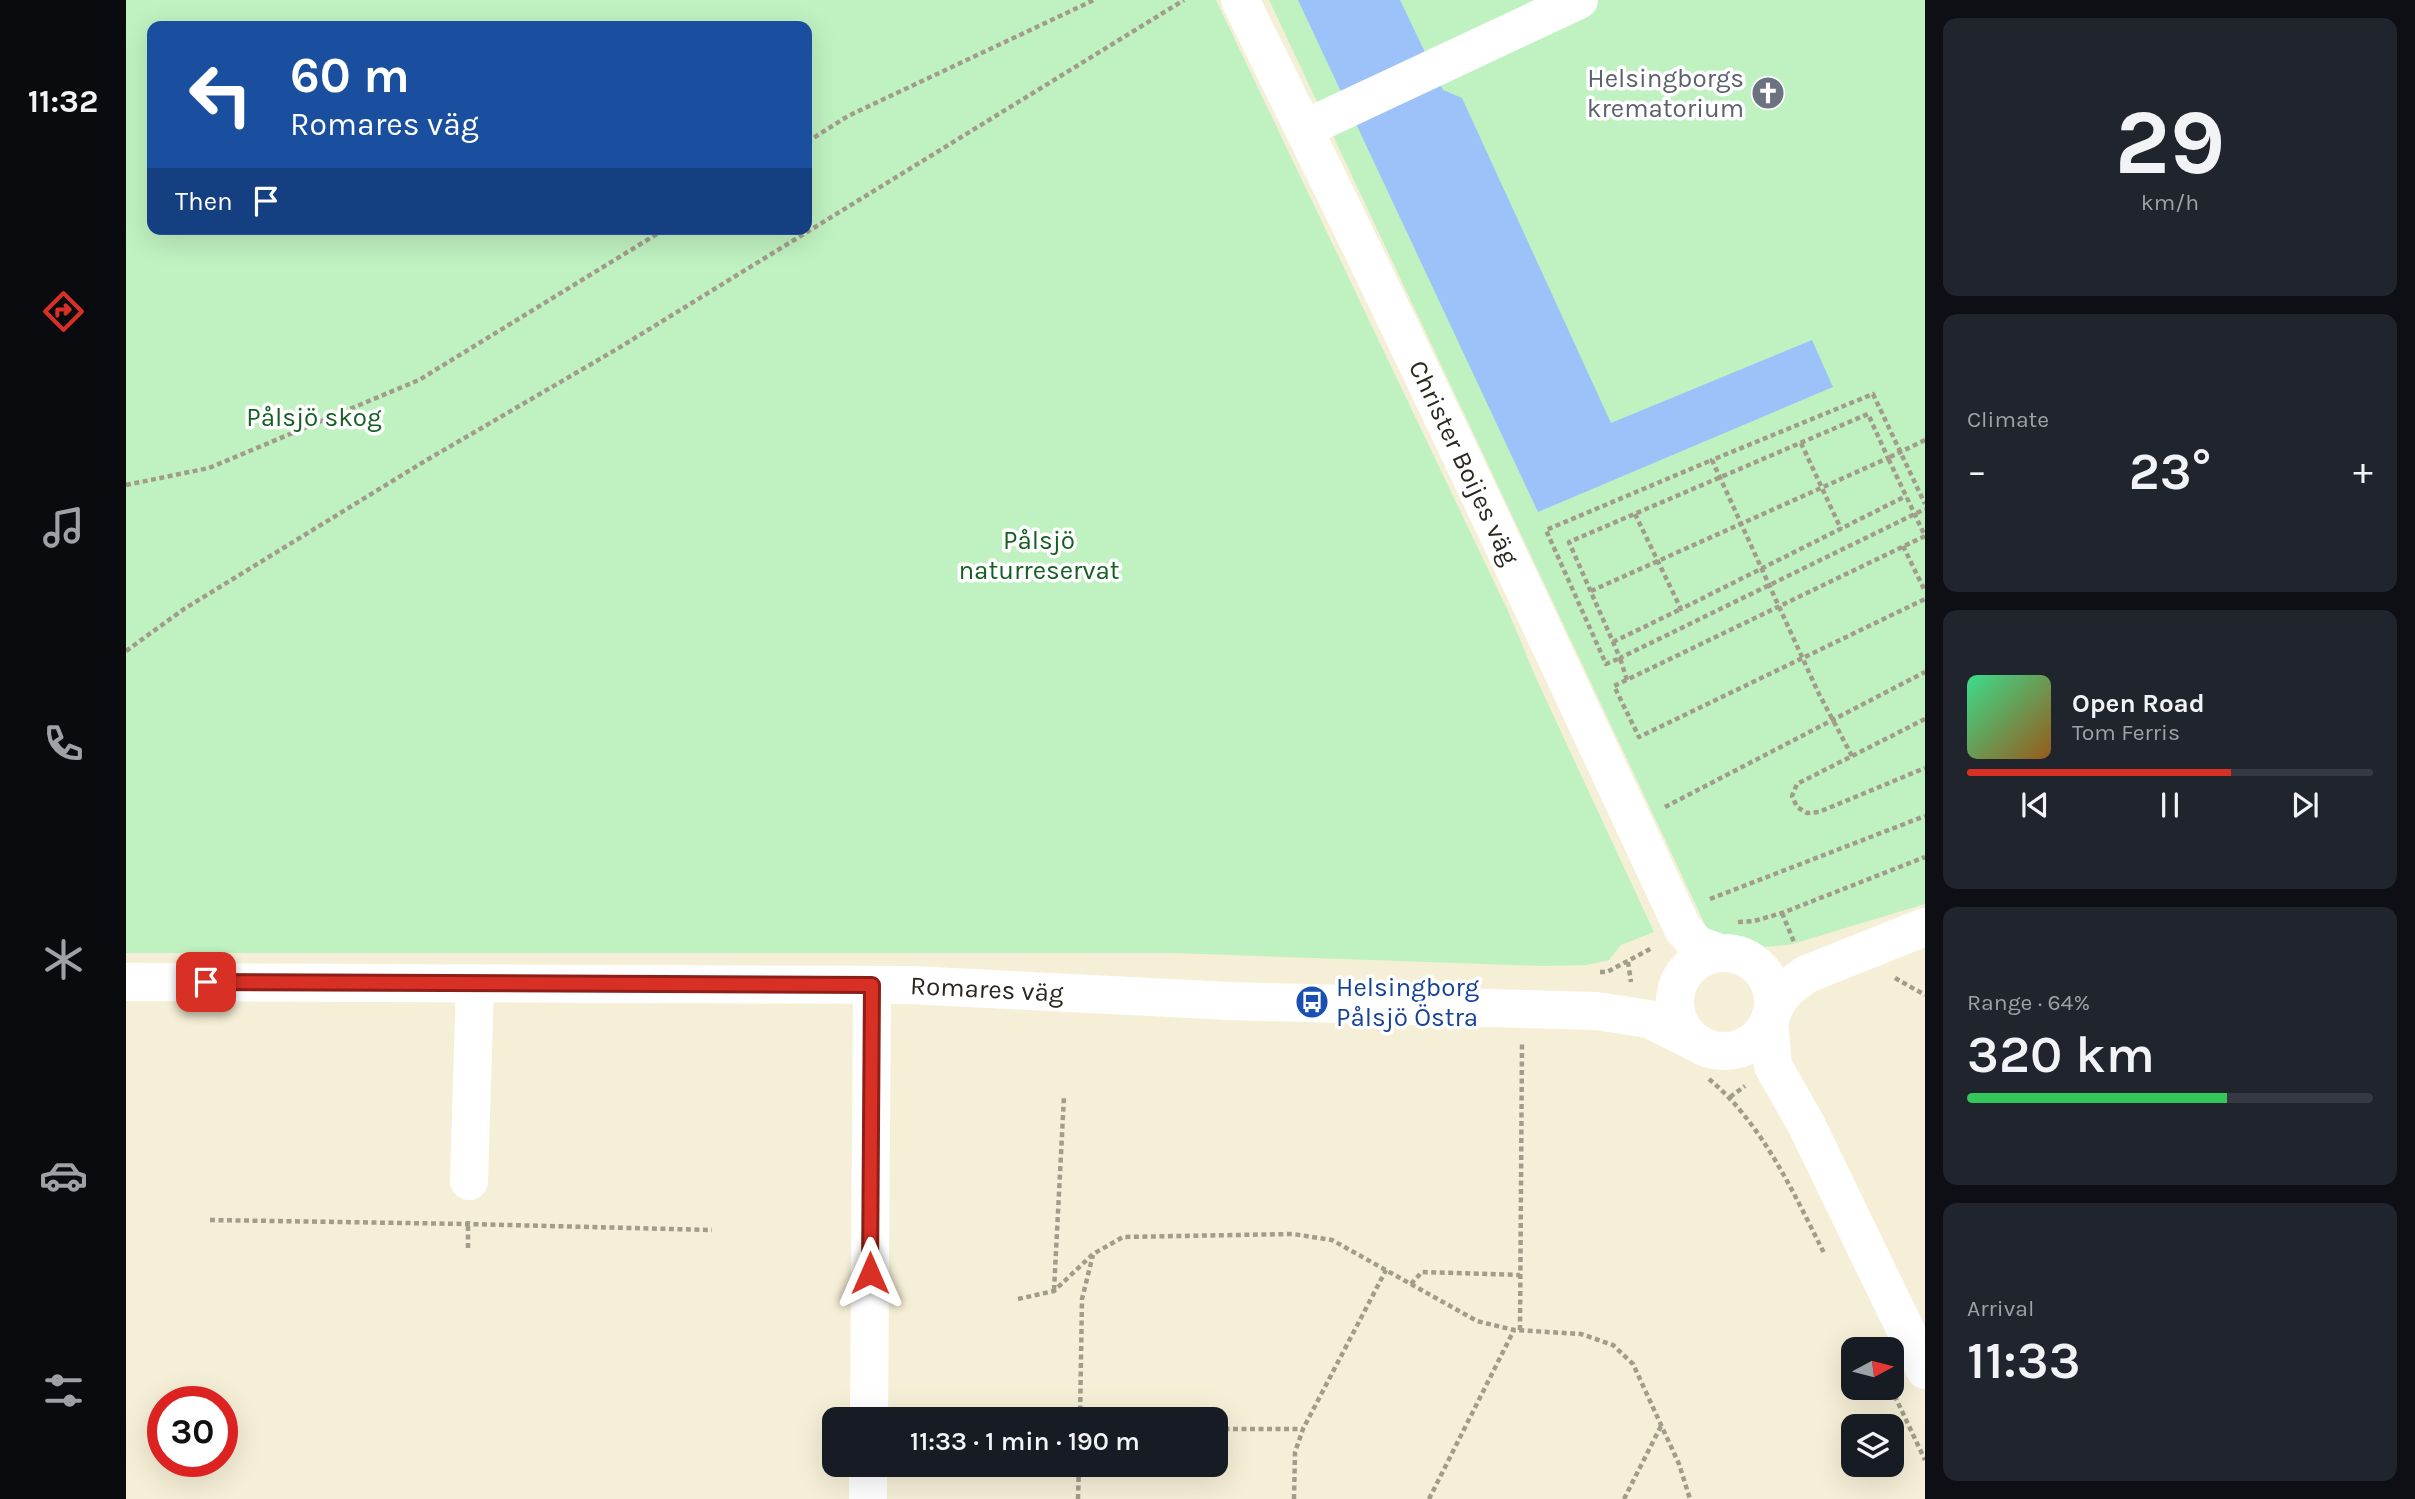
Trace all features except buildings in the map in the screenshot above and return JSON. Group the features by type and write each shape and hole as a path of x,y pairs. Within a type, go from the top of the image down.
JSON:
{"street":[{"name":"Christer Boijes väg","path":"1240,0 1320,121 1541,624 1694,915 1697,945 1710,962"},
{"path":"1320,121 1579,0"},
{"path":"1705,1056 1748,1045 1757,1039 1771,1017 1777,999 1807,974 1925,927"},
{"path":"1710,962 1788,974 1807,974"},
{"path":"1806,1124 1750,1072 1705,1056 1679,1023 1675,1005 1678,986 1710,962 1758,967 1768,980 1773,996 1773,1066 1806,1124 1925,1370"},
{"name":"Romares väg","path":"1596,1011 1631,981 1661,988 1710,962"},
{"name":"Romares väg","path":"126,982 911,985 1230,1001 1596,1011 1649,1019 1705,1056"},
{"path":"469,1181 475,984"},
{"path":"869,1407 872,985"},
{"path":"868,1477 868,1499"}],"path":[{"path":"812,139 848,116 1094,0"},
{"path":"812,229 1184,0"},
{"path":"126,485 209,468 419,380 655,235"},
{"path":"126,651 184,610 425,461 617,349 802,235"},
{"path":"1873,394 1925,507 1606,664 1546,530 1712,460 1873,394"},
{"path":"1627,680 1569,542 1868,414 1925,536 1779,607 1627,680 1614,686 1639,737 1925,599"},
{"path":"1591,591 1925,440"},
{"path":"1801,443 1841,529"},
{"path":"1712,460 1818,692 1852,756"},
{"path":"1613,642 1906,496"},
{"path":"1635,514 1681,609"},
{"path":"1903,547 1925,591"},
{"path":"1668,820 1663,808 1925,672"},
{"path":"1925,719 1797,784 1792,796 1797,807 1807,813 1819,812 1925,768"},
{"path":"1694,915 1925,816"},
{"path":"1694,915 1707,923 1754,921 1782,913 1925,856"},
{"path":"1429,1499 1517,1330 1522,1033"},
{"path":"1705,1056 1780,1171 1830,1265"},
{"path":"1054,1291 1064,1096"},
{"path":"211,1220 712,1230"},
{"path":"1018,1299 1054,1291 1093,1254 1123,1237 1293,1234 1332,1240 1477,1321 1517,1330 1581,1334 1613,1345 1633,1364 1679,1464 1690,1499"},
{"path":"1080,1407 1082,1299 1093,1254"},
{"path":"1294,1499 1295,1452 1303,1429 1386,1270"},
{"path":"1411,1284 1422,1272 1520,1275"},
{"path":"1897,1400 1925,1460"},
{"path":"1624,1499 1661,1426"},
{"path":"1228,1429 1303,1429"},
{"path":"1079,1477 1079,1499"}],"green space":[{"name":"Pålsjö naturreservat","path":"126,0 1216,0 1508,611 1536,678 1654,932 1621,945 1609,960 1587,965 1542,966 1174,953 126,953"},
{"path":"1269,0 1925,0 1925,904 1789,945 1738,949 1710,935"}],"water":[{"path":"1298,0 1400,0 1443,90 1462,98 1611,423 1812,340 1833,387 1538,512"}],"place":[{"name":"Helsingborgs krematorium","path":"1768,93"},
{"name":"Helsingborg Pålsjö Östra","path":"1312,1002"}],"route":[{"path":"206,982 872,985 870,1273"}],"park label":[{"name":"Pålsjö skog","path":"314,417"}]}
